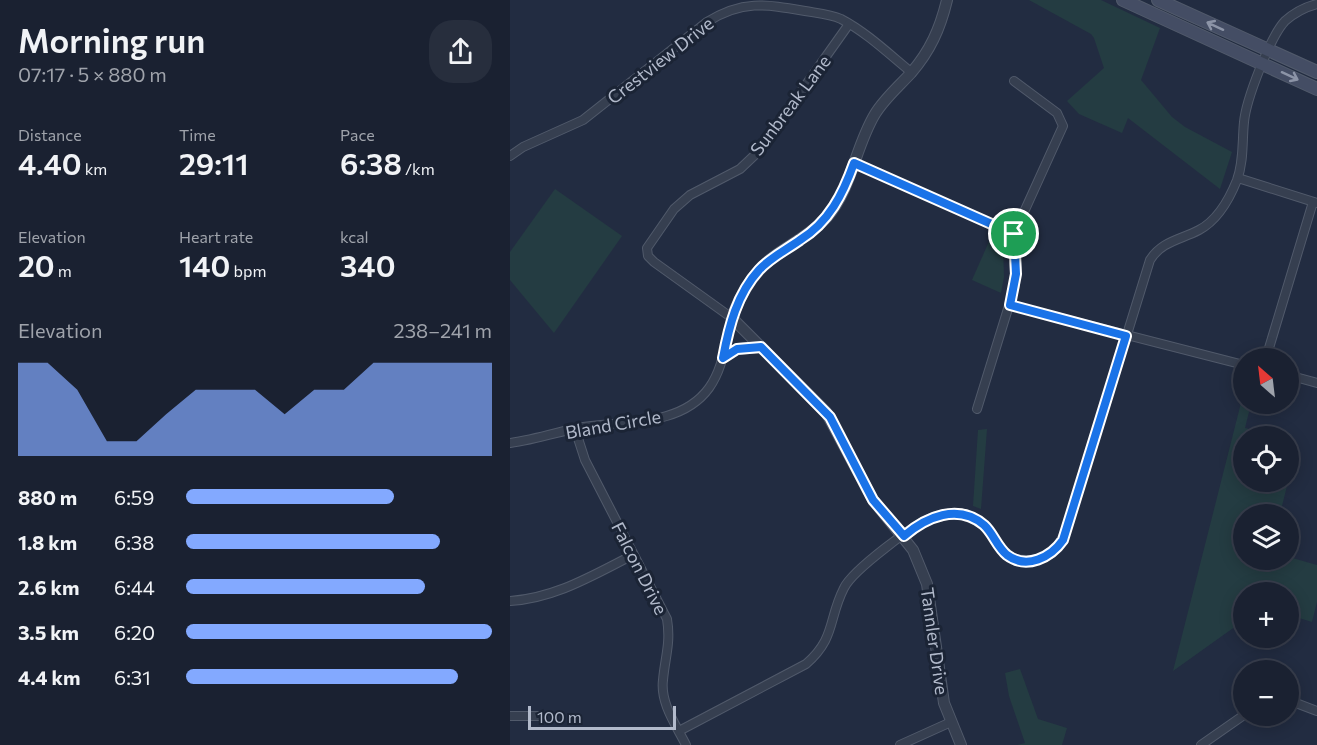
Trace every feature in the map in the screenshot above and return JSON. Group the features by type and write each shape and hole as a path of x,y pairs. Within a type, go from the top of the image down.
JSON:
{"main road":[{"path":"1123,0 1317,89"},
{"path":"1158,0 1317,72"}],"street":[{"name":"Bland Circle","path":"510,443 575,429 658,418 686,408 708,389 723,358 738,301 760,268 807,235 828,216 842,194 876,112 933,43 947,0"},
{"name":"Crestview Drive","path":"510,156 523,147 583,120 707,22 739,5 768,4 830,16 861,31 911,72"},
{"path":"679,731 806,664 827,640 845,586 864,566 932,517 961,514 984,525 999,547 1014,558 1034,561 1047,557 1056,549 1063,540 1069,522 1150,260 1155,251 1208,224 1226,203 1238,177 1244,144 1245,111 1269,50 1280,28 1287,20 1308,6 1317,4"},
{"name":"Sunbreak Lane","path":"647,248 675,209 690,195 740,169 759,151 849,24"},
{"path":"977,409 1010,305 1016,274 1014,234 1063,126 1057,113 1014,81"},
{"path":"854,163 1014,234"},
{"path":"1238,177 1315,202 1269,348"},
{"name":"Tannler Drive","path":"647,248 648,256 654,262 732,318 830,417 873,500 904,536 918,559 927,584 941,687 951,722 961,745"},
{"path":"1010,305 1233,361"},
{"path":"723,358 737,349 761,347"},
{"path":"1299,378 1317,383"},
{"name":"Falcon Drive","path":"575,429 585,459 667,619 669,646 663,694 666,707 686,745"},
{"path":"510,601 526,600 562,591 633,555"},
{"path":"1299,704 1317,711"},
{"path":"510,716 540,716"},
{"path":"900,745 951,722"},
{"path":"1201,745 1233,723"}],"green space":[{"path":"1029,0 1101,0 1160,28 1141,80 1172,117 1185,127 1232,152 1220,189 1128,118 1122,133 1079,114 1067,101 1104,68 1094,38 1091,34"},
{"path":"555,189 622,236 554,333 510,280 510,252"},
{"path":"991,237 1003,244 1004,277 1001,293 972,280"},
{"path":"1238,414 1248,414 1246,426 1235,426"},
{"path":"987,429 981,509 973,506 978,430"},
{"path":"1233,434 1233,492 1286,492 1282,504 1233,504 1233,570 1299,570 1299,560 1317,565 1317,602 1312,622 1299,618 1299,582 1233,582 1233,628 1173,671"},
{"path":"1020,669 1038,719 1067,728 1062,745 1017,745 1025,743 1009,696 1005,673"}],"route":[{"path":"854,163 1014,234 1016,274 1010,305 1126,336 1063,540 1047,557 1034,561 1007,555 984,525 961,514 932,517 904,536 873,500 830,417 761,347 742,347 723,358 738,301 748,284 768,261 803,239 828,216 842,194 854,163"}]}
